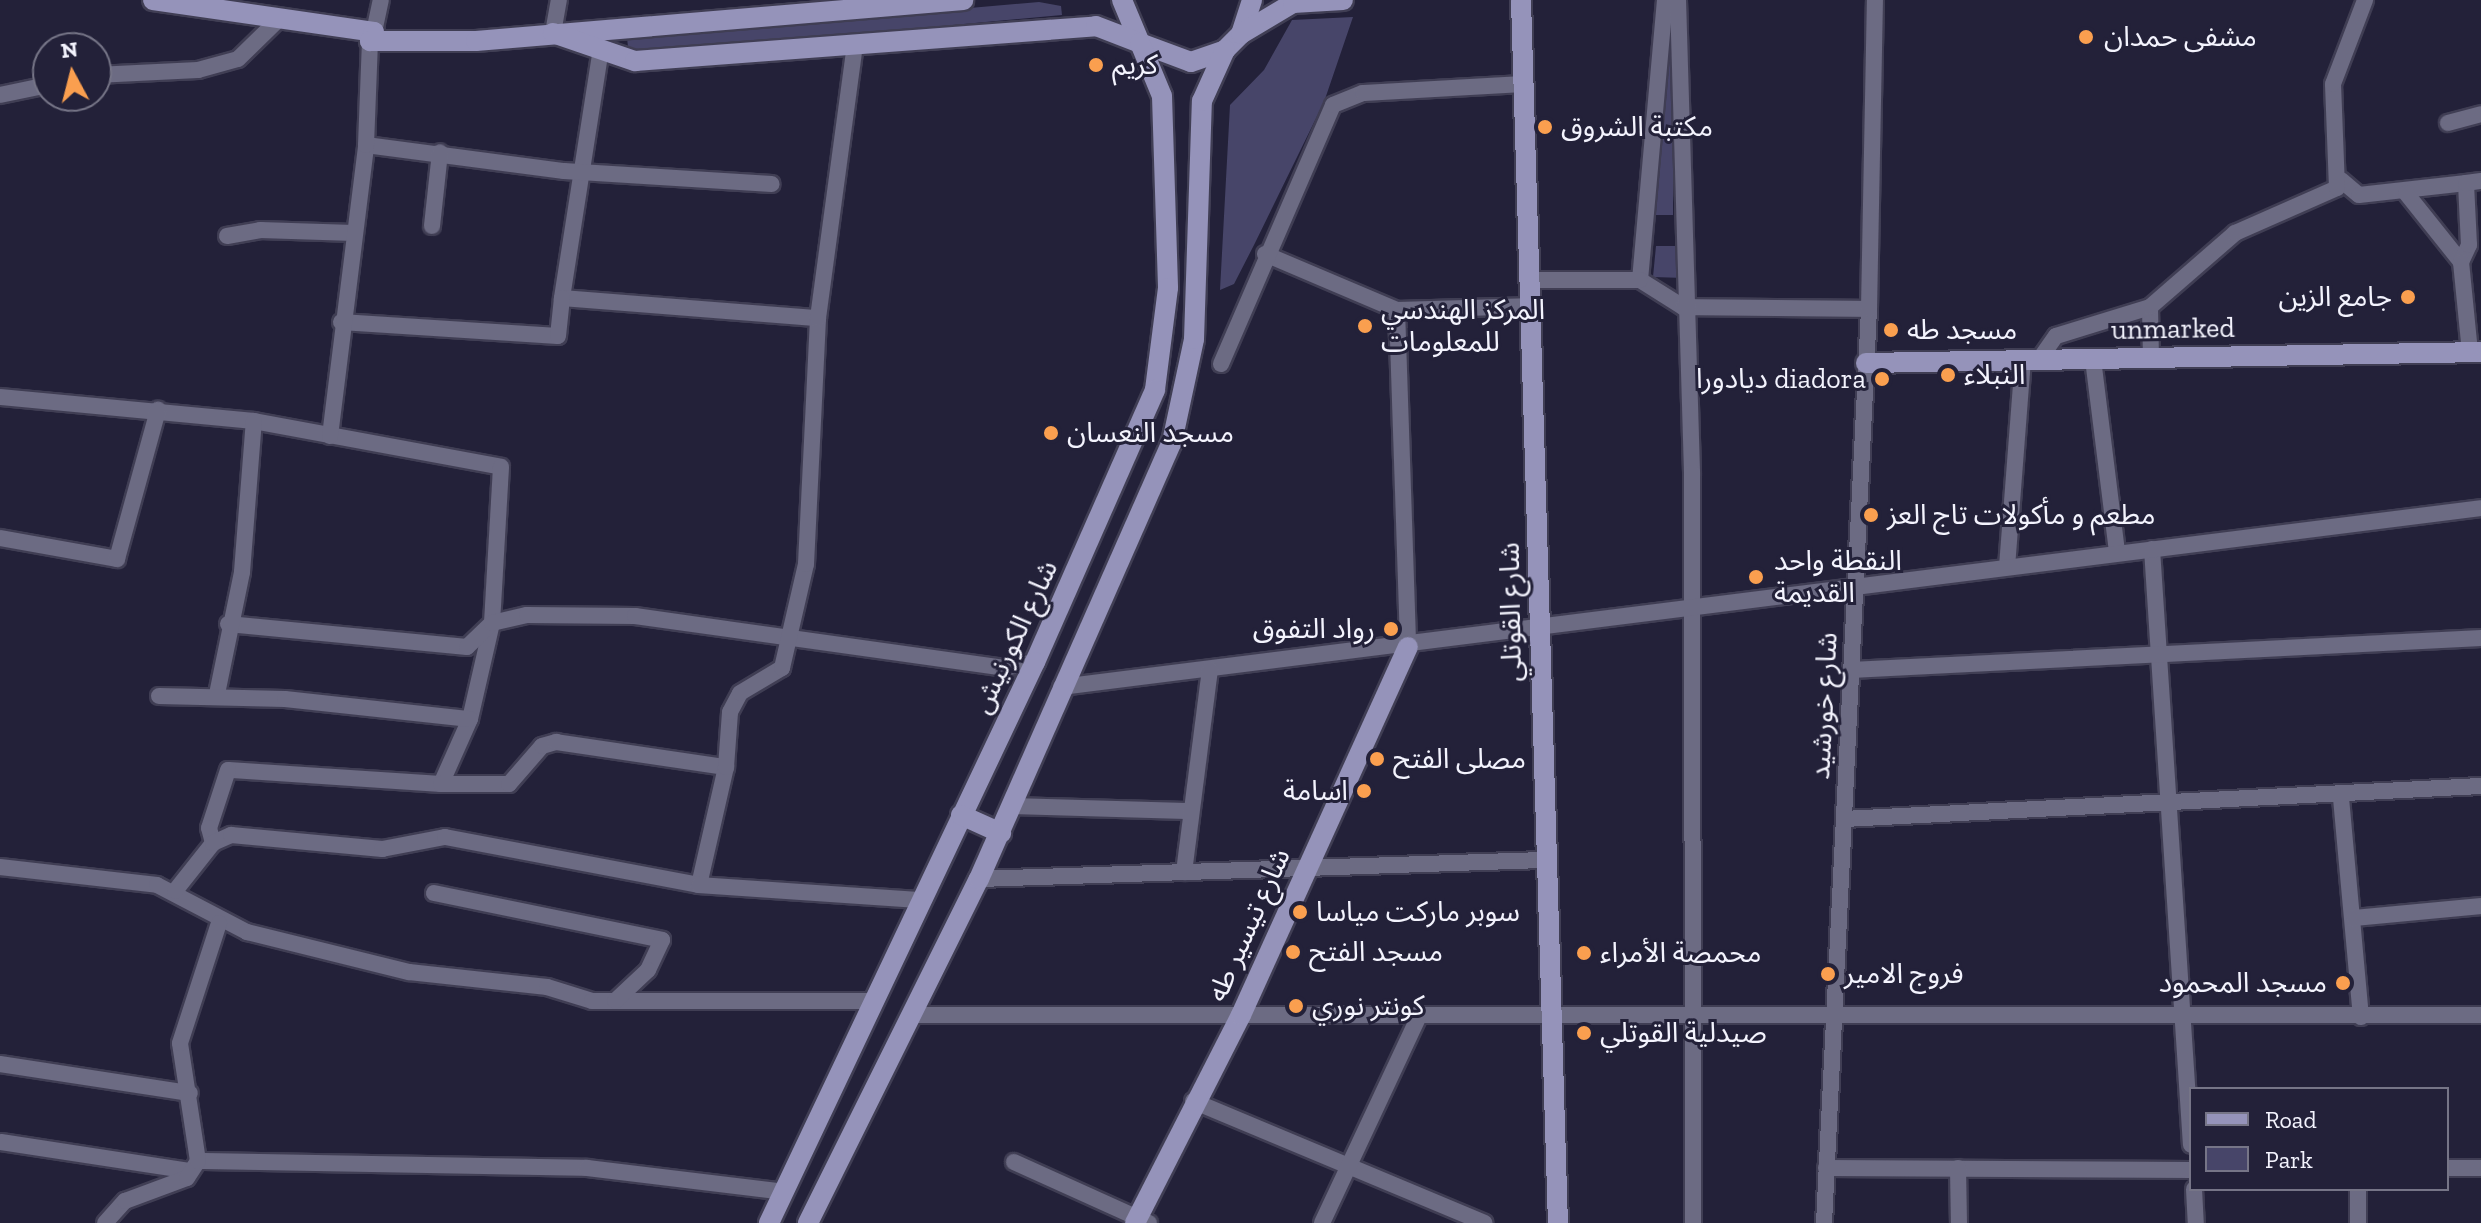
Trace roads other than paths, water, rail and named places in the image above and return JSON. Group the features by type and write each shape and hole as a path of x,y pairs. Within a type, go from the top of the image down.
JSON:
{"street":[{"path":"153,0 372,36 553,33 830,6 963,0"},
{"path":"330,436 341,322 366,145 372,36 381,0"},
{"path":"553,33 559,0"},
{"name":"شارع الكورنيش","path":"769,1223 1035,662 1138,436 1163,341 1162,96 1122,0"},
{"path":"1241,34 1252,0"},
{"path":"808,1223 916,1015 1001,833 1061,687 1162,468 1194,339 1202,101 1225,50 1241,34 1293,3 1343,0"},
{"name":"شارع القوتلي","path":"1521,0 1534,306 1542,860 1558,1223"},
{"path":"1640,280 1665,0"},
{"path":"1678,0 1692,610 1690,1016 1693,1223"},
{"name":"شارع خورشيد","path":"1824,1223 1869,309 1875,0"},
{"path":"2365,0 2333,84 2341,180 2359,195 2406,193 2474,182 2469,245 2461,262"},
{"path":"112,74 198,70 238,59 277,21"},
{"path":"553,33 600,55 635,61 1072,24 1140,43 1172,61 1225,50"},
{"path":"699,885 726,767 730,712 740,693 778,674 807,550 818,318 855,43"},
{"path":"341,322 558,336 579,168 600,55"},
{"path":"1221,364 1265,254 1333,105 1363,93 1524,84"},
{"path":"0,95 32,88"},
{"path":"2448,123 2481,114"},
{"path":"366,145 579,168 772,184"},
{"path":"432,226 440,152"},
{"path":"2007,567 2031,360 2056,336 2150,307 2213,247 2341,180"},
{"path":"2406,193 2461,262 2476,352"},
{"path":"227,236 354,233"},
{"path":"1265,254 1397,310 1534,306"},
{"path":"1531,280 1640,280 1683,307 1869,309"},
{"path":"562,298 818,318"},
{"path":"2150,307 2151,358"},
{"path":"1397,310 1408,647"},
{"name":"unmarked","path":"1866,363 2476,352"},
{"path":"2093,359 2117,553"},
{"path":"0,397 254,421 501,467 492,623 470,719 441,784"},
{"path":"0,538 117,559 158,410"},
{"path":"217,694 228,624 242,572 254,421"},
{"path":"1061,687 1408,647 2481,508"},
{"path":"2152,549 2189,1117"},
{"path":"228,624 467,647 492,623 556,612 635,616 788,640 929,652 1004,668 1035,662"},
{"path":"1851,670 2481,638"},
{"name":"شارع تيسير طه","path":"1141,1221 1193,1101 1241,1015 1304,868 1408,647"},
{"path":"1184,872 1187,811 1210,670"},
{"path":"159,696 217,694 470,719"},
{"path":"213,843 209,828 228,770 250,765 441,784 509,784 542,746 556,742 726,767"},
{"path":"1844,819 2168,808 2481,786"},
{"path":"2341,798 2361,1017"},
{"path":"1011,806 1187,811"},
{"path":"961,815 1001,833"},
{"path":"175,891 213,843 231,835 382,849 474,838 699,885 921,900"},
{"path":"979,879 1542,860"},
{"path":"0,867 175,891 219,923 409,972 615,1001 874,1001"},
{"path":"434,893 662,940 648,970 615,1001"},
{"path":"2354,918 2481,906"},
{"path":"195,1166 190,1093 180,1043 184,1018 219,923"},
{"path":"916,1015 2481,1015"},
{"path":"1322,1223 1419,1016"},
{"path":"0,1064 190,1093"},
{"path":"1193,1101 1484,1223"},
{"path":"1,1142 195,1166 587,1168 784,1192"},
{"path":"1014,1162 1141,1221"},
{"path":"105,1223 125,1201 195,1166"},
{"path":"1826,1168 2189,1170"},
{"path":"1958,1168 1959,1223"},
{"path":"2449,1168 2481,1168"},
{"path":"2194,1191 2196,1223"},
{"path":"2358,1191 2358,1223"}],"place":[{"name":"مشفى حمدان","path":"2086,37"},
{"name":"كريم","path":"1096,65"},
{"name":"مكتبة الشروق","path":"1545,127"},
{"name":"جامع الزين","path":"2408,297"},
{"name":"المركز الهندسي للمعلومات","path":"1365,326"},
{"name":"مسجد طه","path":"1891,330"},
{"name":"النبلاء","path":"1948,375"},
{"name":"ديادورا diadora","path":"1882,379"},
{"name":"مسجد النعسان","path":"1051,433"},
{"name":"مطعم و مأكولات تاج العز","path":"1871,515"},
{"name":"النقطة واحد القديمة","path":"1756,577"},
{"name":"رواد التفوق","path":"1391,629"},
{"name":"مصلى الفتح","path":"1377,759"},
{"name":"اسامة","path":"1364,791"},
{"name":"سوبر ماركت مياسا","path":"1300,912"},
{"name":"مسجد الفتح","path":"1293,952"},
{"name":"محمصة الأمراء","path":"1584,953"},
{"name":"فروج الامير","path":"1828,974"},
{"name":"مسجد المحمود","path":"2343,983"},
{"name":"كونتر نوري","path":"1296,1006"},
{"name":"صيدلية القوتلي","path":"1584,1033"}]}
